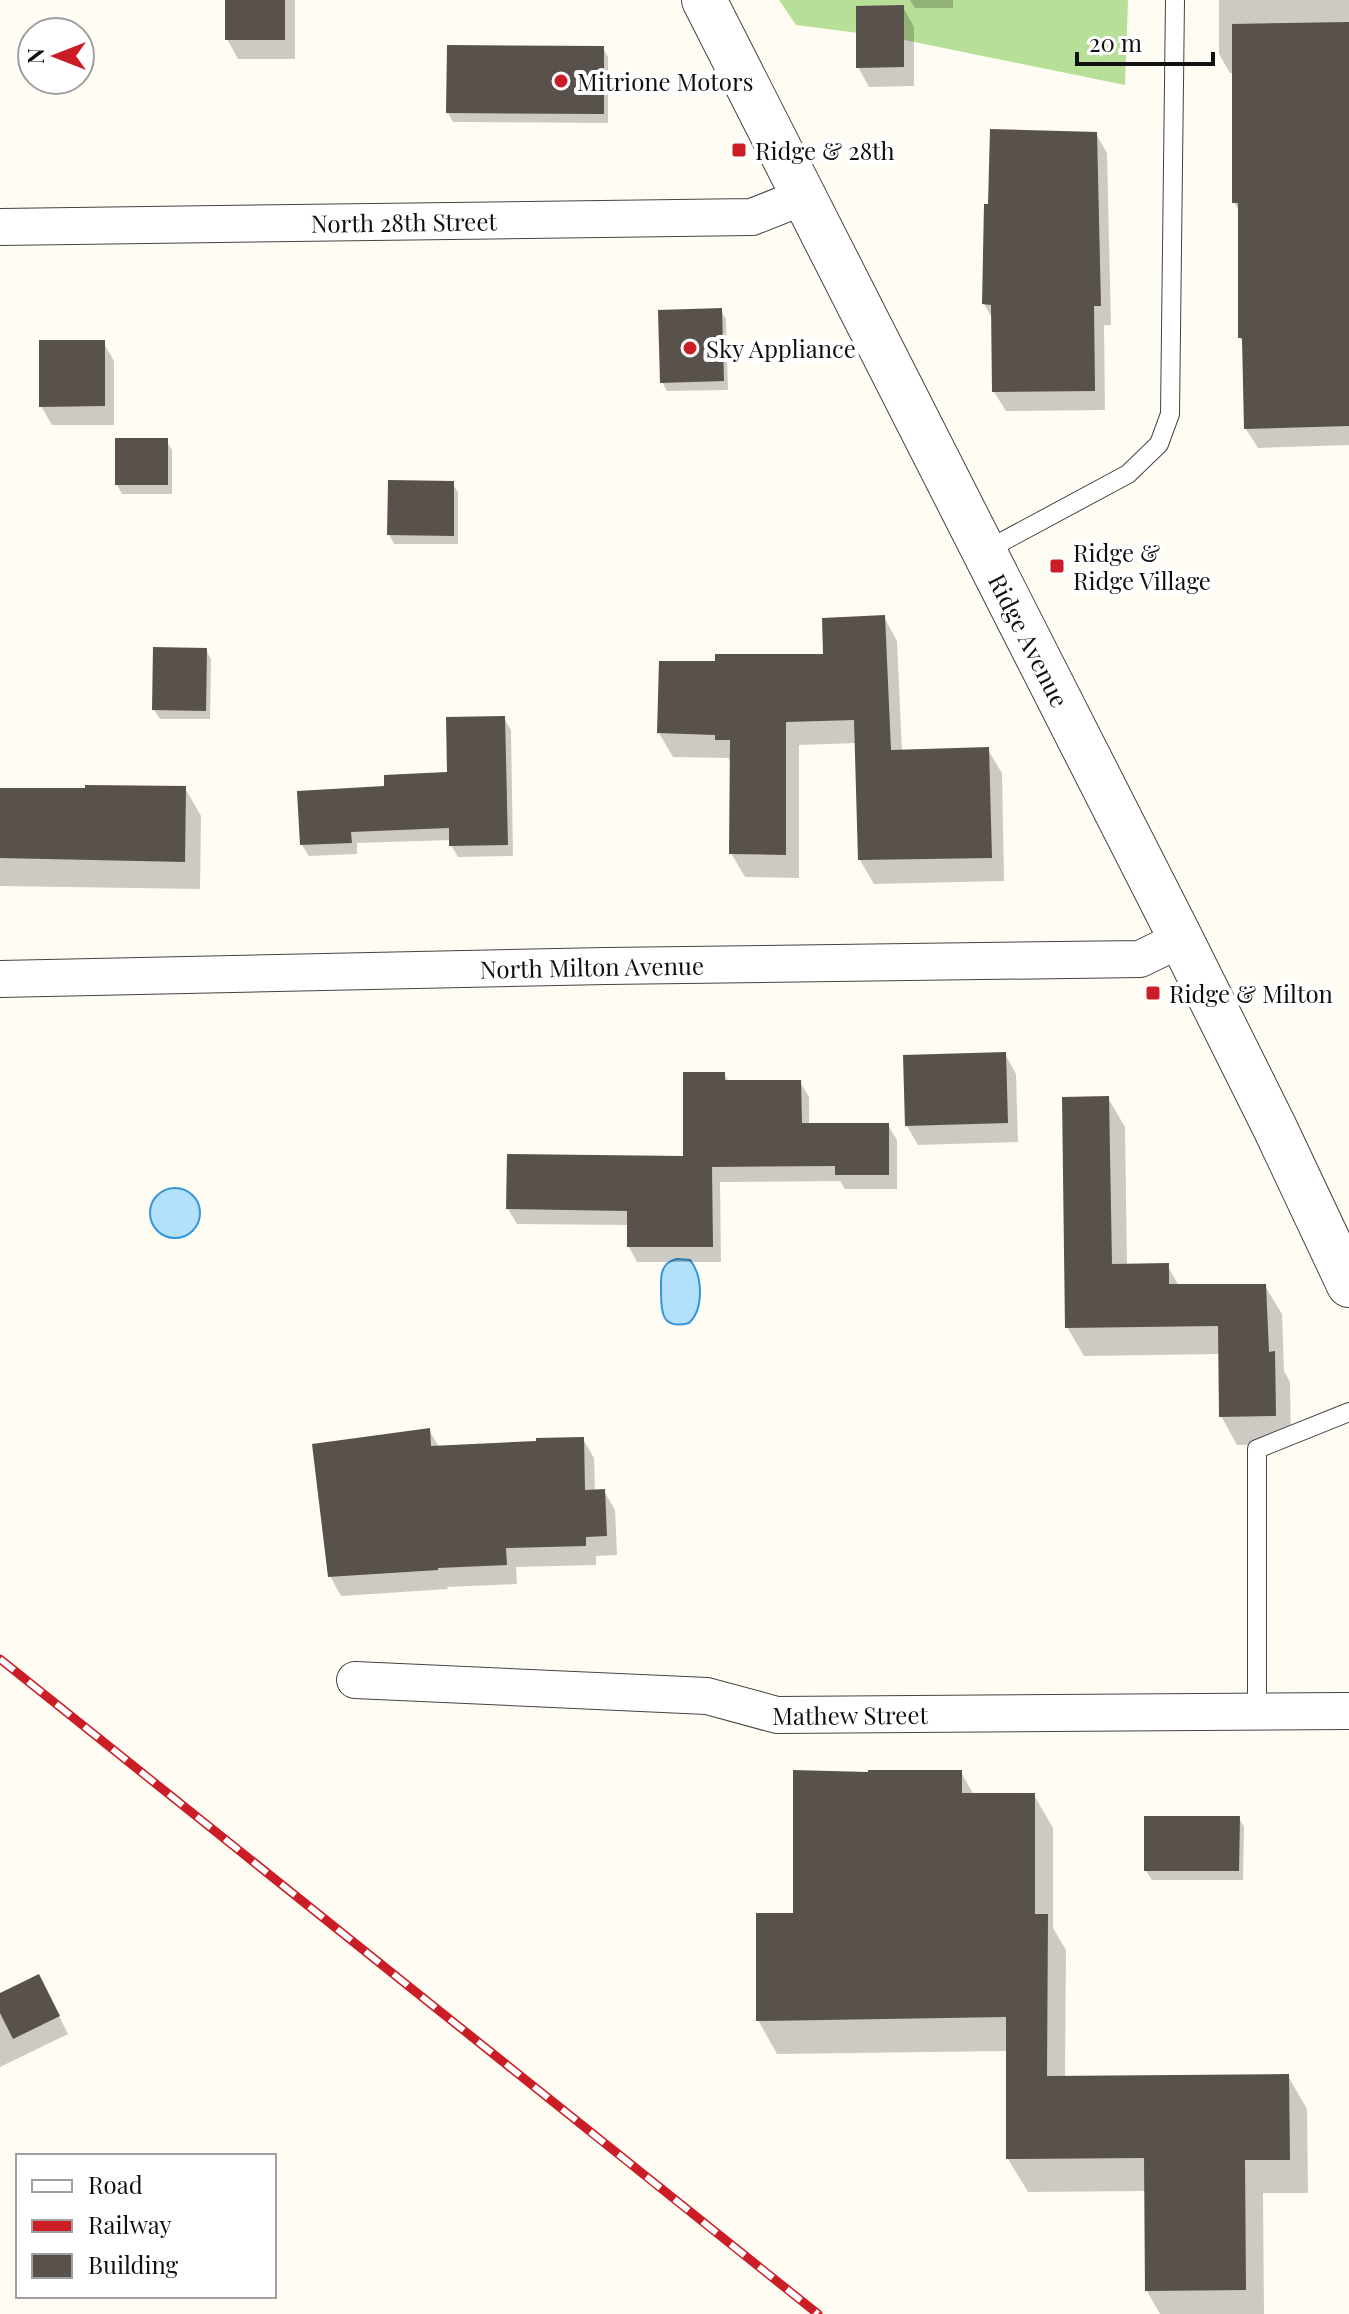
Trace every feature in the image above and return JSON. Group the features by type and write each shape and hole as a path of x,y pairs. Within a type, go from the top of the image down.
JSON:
{"street":[{"name":"Ridge Avenue","path":"704,0 1181,939 1349,1285"},
{"name":"North 28th Street","path":"0,227 752,217 805,196"},
{"name":"North Milton Avenue","path":"0,979 1140,959 1181,939"},
{"name":"Mathew Street","path":"355,1680 707,1696 777,1715 1349,1711"}],"lane":[{"path":"983,552 1128,474 1159,444 1165,429 1170,414 1175,0"},
{"path":"1257,1711 1257,1449 1349,1412"}],"green space":[{"path":"779,0 1128,0 1125,85 890,37 796,25"}],"water":[{"path":"175,1188 192,1196 200,1213 192,1230 175,1238 158,1230 150,1213 158,1196"},
{"path":"677,1259 690,1260 700,1292 694,1317 689,1323 680,1325 668,1322 661,1300 663,1269"}],"building":[{"path":"225,0 285,0 285,40 225,40"},
{"path":"904,5 904,67 856,68 856,6"},
{"path":"1349,22 1349,426 1244,429 1242,338 1238,338 1238,203 1232,203 1232,24"},
{"path":"447,45 604,46 604,114 446,113"},
{"path":"990,129 1097,132 1101,306 1094,306 1095,391 992,392 991,305 982,304 984,204 988,204"},
{"path":"722,308 724,381 660,383 658,310"},
{"path":"39,340 105,340 105,406 39,407"},
{"path":"115,438 168,438 168,485 115,485"},
{"path":"388,480 454,481 454,536 387,535"},
{"path":"885,615 891,750 989,747 992,858 858,860 854,720 786,722 786,855 729,854 730,740 715,740 715,735 657,733 659,661 715,661 715,654 823,654 822,618"},
{"path":"153,647 207,648 206,711 152,710"},
{"path":"505,716 508,845 449,846 449,828 351,832 352,843 300,845 297,791 384,786 384,775 447,772 446,717"},
{"path":"85,785 186,786 185,862 0,858 0,788 85,788"},
{"path":"1006,1052 1008,1123 905,1126 903,1055"},
{"path":"683,1072 725,1072 725,1080 801,1080 802,1123 889,1123 889,1175 835,1175 835,1166 712,1167 713,1247 627,1247 627,1211 506,1209 507,1154 683,1156"},
{"path":"1109,1096 1112,1264 1169,1263 1169,1284 1266,1284 1269,1352 1275,1351 1276,1416 1219,1417 1218,1326 1065,1328 1062,1097"},
{"path":"430,1428 431,1446 584,1437 585,1490 605,1489 607,1536 586,1537 586,1546 506,1548 507,1565 328,1577 312,1444"},
{"path":"793,1770 962,1770 962,1793 1035,1793 1035,1914 1048,1914 1047,2076 1289,2074 1290,2160 1245,2160 1246,2290 1145,2291 1144,2158 1006,2159 1006,2017 756,2021 756,1913 793,1913"},
{"path":"1144,1816 1240,1816 1239,1871 1144,1871"},
{"path":"39,1974 60,2016 13,2039 0,2013 0,1993"}],"railway":[{"path":"0,1659 818,2314"}],"place":[{"name":"Mitrione Motors","path":"561,81"},
{"name":"Ridge & 28th","path":"739,150"},
{"name":"Sky Appliance","path":"690,348"},
{"name":"Ridge & Ridge Village","path":"1057,566"},
{"name":"Ridge & Milton","path":"1153,993"}]}
